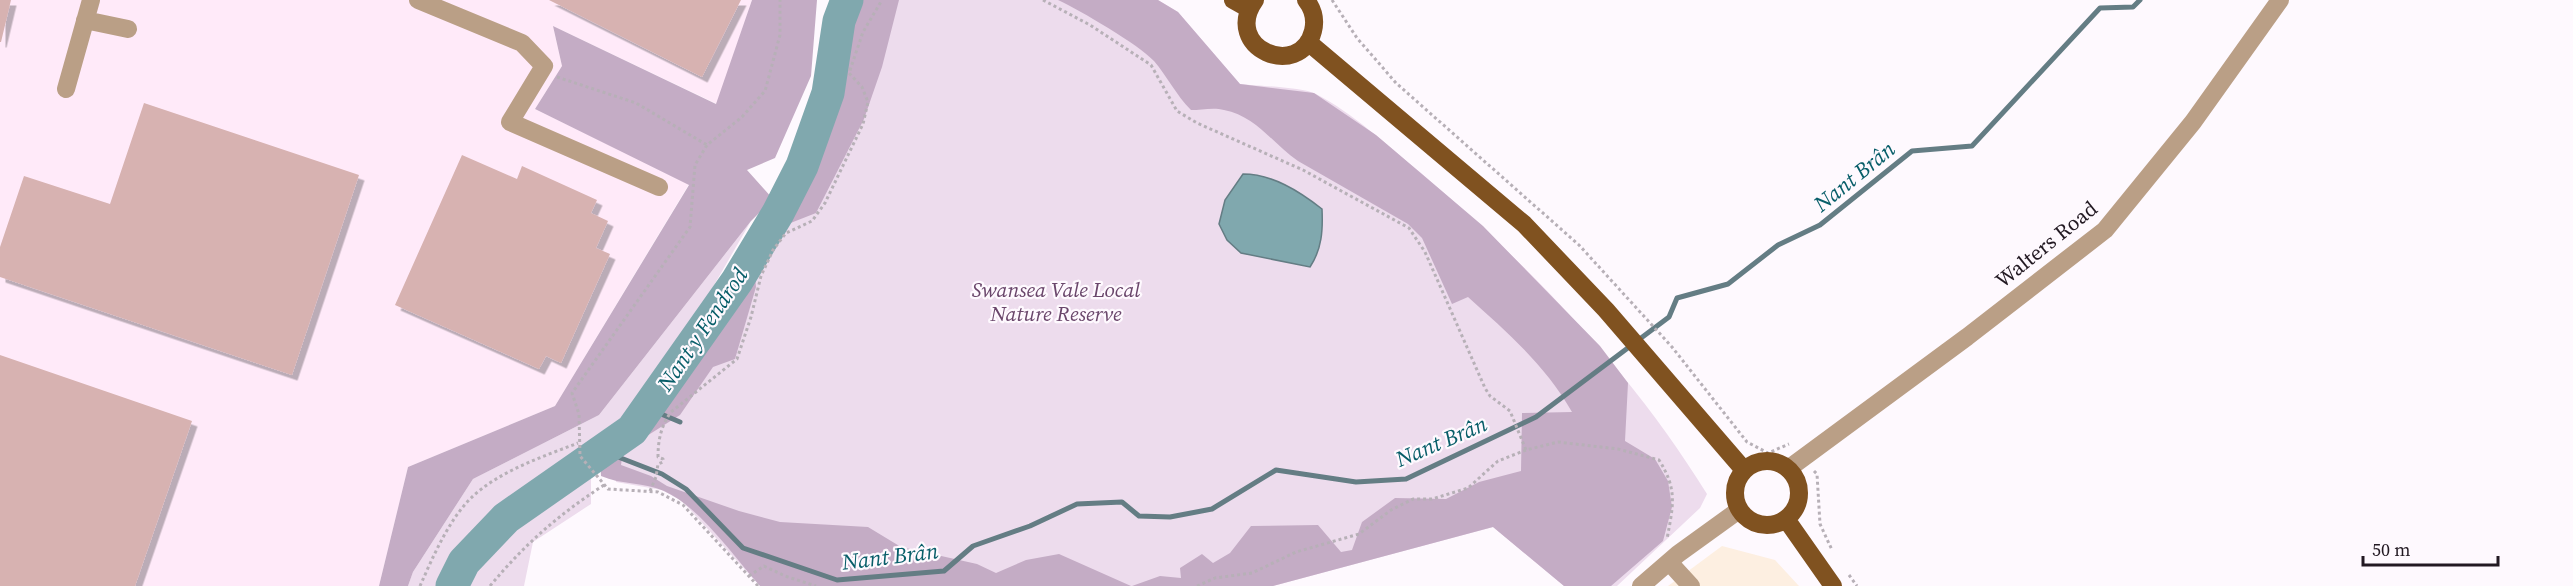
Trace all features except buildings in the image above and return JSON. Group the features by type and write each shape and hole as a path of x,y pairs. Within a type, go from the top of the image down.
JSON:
{"main road":[{"path":"1245,3 1248,34 1254,44 1264,52 1276,56 1288,56 1300,51 1308,42 1315,24 1314,15 1306,0"},
{"path":"1308,42 1524,224 1606,310 1744,470"},
{"path":"1766,461 1778,463 1788,469 1798,488 1794,510 1786,519 1774,524 1761,525 1749,520 1739,510 1735,489 1744,470 1766,461"},
{"path":"1786,519 1833,586"}],"street":[{"path":"66,89 91,0"},
{"path":"417,0 522,43 544,66 510,122 659,187"},
{"name":"Walters Road","path":"1788,469 1940,357 2105,230 2193,122 2280,0"},
{"path":"85,20 128,29"},
{"path":"1641,586 1674,558 1739,510"},
{"path":"1674,558 1691,586"}],"path":[{"path":"758,586 683,505 658,492 608,489 604,485 580,456 579,414 572,393 690,227 695,165 708,145 742,117 765,91 780,35 780,0"},
{"path":"650,491 658,464 663,462 663,459 658,457 658,448 660,431 666,419 671,412 737,359 752,317 761,276 773,250 786,233 812,221 825,203 863,124 868,102 862,87 849,74 863,32 882,0"},
{"path":"1043,0 1090,25 1151,65 1177,111 1197,123 1304,170 1409,228 1425,252 1485,388 1490,396 1510,411 1526,450"},
{"path":"544,66 561,80 636,103 708,145"},
{"path":"1197,586 1215,578 1252,573 1296,552 1359,534 1391,510 1413,499 1432,499 1468,488 1498,460 1558,442 1618,449 1659,460 1668,474 1675,495 1667,542 1674,558"},
{"path":"420,586 440,544 469,500 488,484 539,458 578,443"},
{"path":"490,586 519,550 564,512 604,485"},
{"path":"749,576 764,566 816,586"}],"shaded area":[{"path":"0,0 752,0 717,104 553,26 562,66 535,109 689,184 555,406 408,467 379,586 0,586"},
{"path":"752,0 817,0 811,76 775,158 747,170 773,199 751,221 599,415 473,479 413,572 408,586 379,586 408,467 555,406 689,185 535,109 562,66 553,26 716,104"},
{"path":"853,0 899,0 882,67 864,119 816,213 788,224 778,219 808,164 823,124 841,64"},
{"path":"1058,0 1158,0 1178,12 1240,84 1314,93 1376,135 1483,226 1600,346 1628,383 1625,441 1655,459 1668,481 1672,507 1663,541 1611,586 1564,586 1493,527 1273,586 1132,586 1160,576 1181,578 1180,568 1202,554 1213,563 1230,553 1251,526 1318,525 1341,552 1352,550 1362,522 1395,498 1446,499 1479,482 1521,471 1522,413 1572,412 1562,395 1538,365 1483,310 1468,297 1452,304 1422,238 1408,224 1298,161 1246,118 1220,109 1191,110 1159,67 1146,54 1109,28"},
{"path":"755,275 756,287 735,359 713,367 680,415 623,451 621,465 651,476 667,486 739,511 780,522 868,527 901,547 977,564 996,573 1026,560 1059,554 1131,586 760,586 703,520 677,498 657,488 601,476 600,458 636,430 742,277"},
{"path":"1722,546 1775,560 1799,586 1668,586"}],"green space":[{"name":"Swansea Vale Local Nature Reserve","path":"853,0 1158,0 1178,12 1240,84 1301,90 1316,94 1330,102 1370,131 1462,209 1540,283 1577,323 1646,405 1707,494 1700,508 1617,586 1564,586 1493,527 1273,586 760,586 682,501 662,490 616,482 615,449 636,430 687,359 761,249 783,211 803,172 827,115 837,80"},
{"path":"751,221 657,384 618,434 591,452 591,504 533,542 524,586 408,586 413,572 473,479 599,415"}],"water":[{"path":"1243,174 1275,180 1322,209 1321,239 1310,267 1241,253 1227,240 1219,224 1225,200"}],"waterway":[{"name":"Nant y Fendrod","path":"452,586 464,562 506,518 632,430 737,281 778,213 802,166 828,93 839,21 847,0"},
{"name":"Nant Brân","path":"596,455 613,455 662,474 686,489 743,548 837,580 944,571 973,546 1030,526 1077,504 1122,502 1139,516 1170,517 1212,509 1276,470 1356,482 1406,479 1536,417 1669,317 1677,298 1728,284 1778,245 1820,225 1912,151 1972,146 2100,8 2133,7 2140,0"},
{"path":"647,408 680,422"}]}
